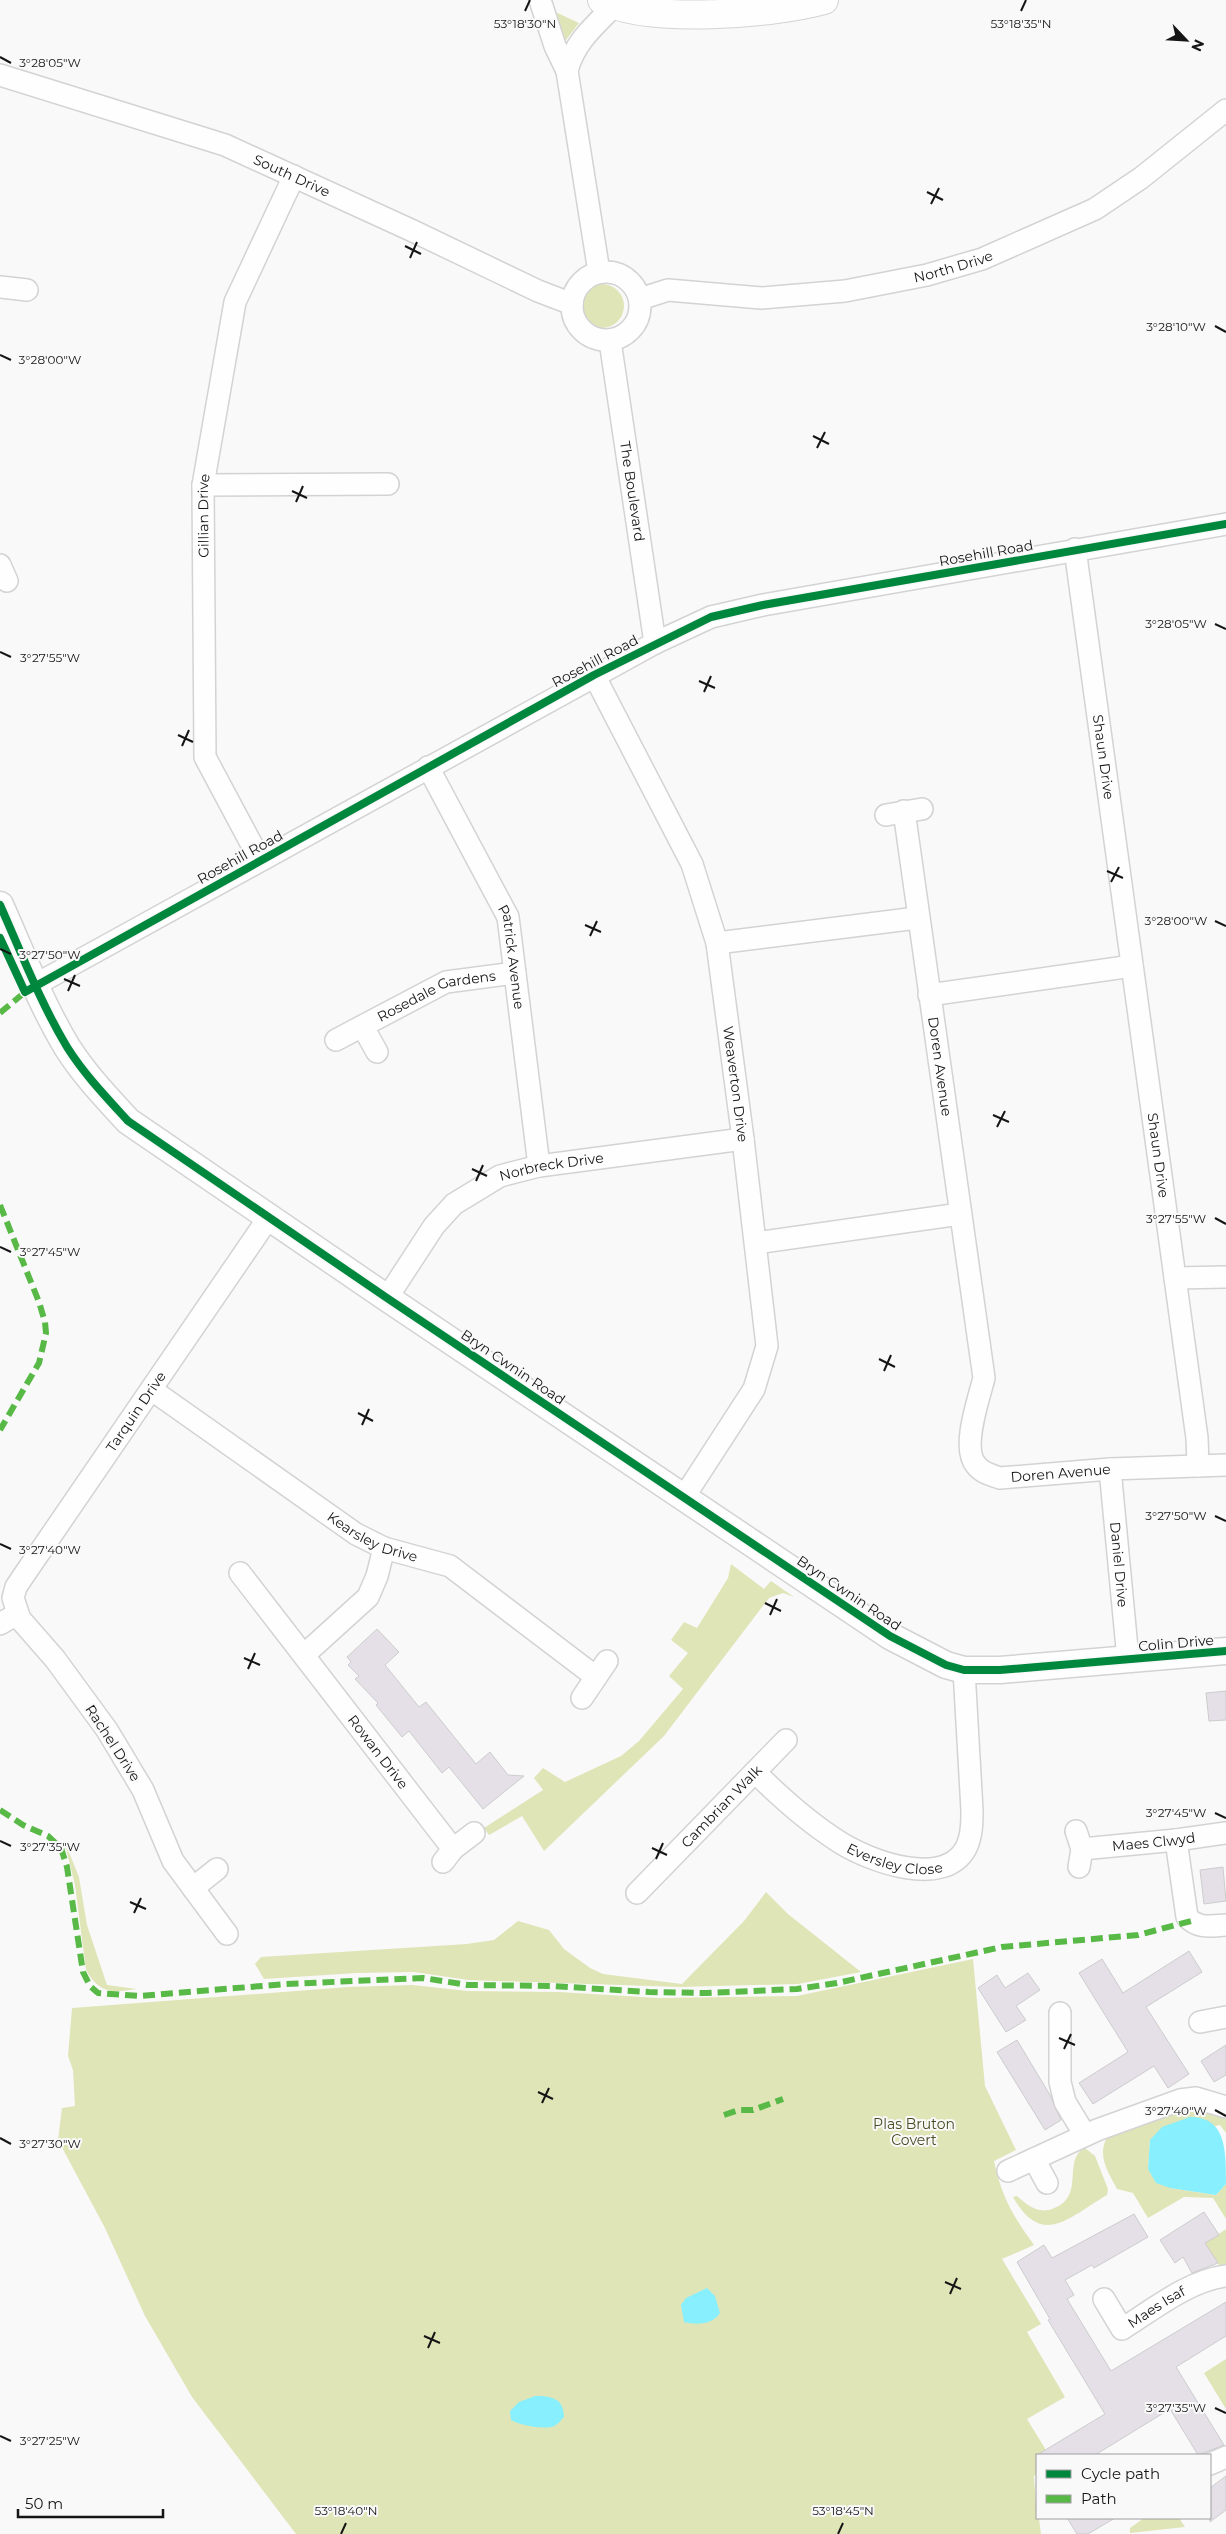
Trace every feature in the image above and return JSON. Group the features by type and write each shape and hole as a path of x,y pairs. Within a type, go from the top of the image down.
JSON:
{"main road":[{"path":"608,3 682,14 718,14 817,1"}],"street":[{"path":"540,0 555,46 566,71 599,272"},
{"path":"566,71 571,55 578,43 608,3"},
{"name":"South Drive","path":"0,76 225,145 538,291 572,304"},
{"name":"North Drive","path":"640,299 668,290 761,298 845,291 927,275 982,259 1095,209 1141,178 1226,110"},
{"name":"Gillian Drive","path":"260,860 205,757 203,485 235,302 294,176"},
{"path":"599,272 610,272 629,280 636,289 640,299 638,320 632,330 622,338 610,341 598,340 583,331 573,316 572,304 580,283 599,272"},
{"path":"0,287 27,290"},
{"name":"The Boulevard","path":"610,341 655,643"},
{"path":"203,485 388,484"},
{"name":"Rosehill Road","path":"35,985 594,675 655,643 711,618 763,605 1226,524"},
{"name":"Shaun Drive","path":"1075,549 1197,1438 1198,1466"},
{"name":"Weaverton Drive","path":"594,675 692,864 717,943 756,1243 767,1346 754,1389 684,1496"},
{"name":"Patrick Avenue","path":"428,767 508,917 540,1166"},
{"name":"Doren Avenue","path":"904,812 984,1378 969,1436 974,1464 985,1474 1000,1478 1110,1469 1226,1465"},
{"name":"Bryn Cwnin Road","path":"0,905 35,985 68,1047 96,1086 128,1121 387,1298 890,1636 926,1657 964,1670 1000,1670 1128,1660"},
{"path":"717,943 918,918"},
{"path":"929,995 1132,966"},
{"name":"Rosedale Gardens","path":"336,1040 363,1028 446,982 515,973"},
{"name":"Rosedale Gardens","path":"363,1028 376,1052"},
{"name":"Norbreck Drive","path":"387,1298 434,1226 454,1204 500,1176 540,1166 743,1139"},
{"path":"756,1243 960,1214"},
{"name":"Tarquin Drive","path":"11,1616 13,1598 24,1575 269,1218"},
{"path":"1175,1278 1226,1277"},
{"name":"Kearsley Drive","path":"152,1390 356,1534 384,1548 450,1566 601,1669 582,1698"},
{"name":"Daniel Drive","path":"1110,1469 1128,1660"},
{"path":"304,1655 368,1597 377,1576 384,1548"},
{"name":"Rowan Drive","path":"240,1573 304,1655 448,1856 474,1833"},
{"name":"Rachel Drive","path":"11,1616 37,1636 108,1730 143,1790 173,1861 227,1934"},
{"name":"Colin Drive","path":"1128,1660 1226,1651"},
{"name":"Eversley Close","path":"755,1772 779,1796 815,1825 841,1843 868,1856 887,1864 920,1869 949,1864 960,1856 967,1846 971,1831 972,1810 964,1670"},
{"name":"Cambrian Walk","path":"637,1893 786,1740"},
{"name":"Maes Clwyd","path":"1079,1849 1176,1840 1226,1833"},
{"path":"1176,1840 1187,1916 1196,1925 1226,1925"},
{"path":"193,1888 217,1869"},
{"path":"1060,2013 1060,2082 1065,2102 1085,2135"},
{"path":"1200,2022 1226,2017"},
{"path":"1008,2171 1085,2135 1180,2100 1196,2098 1226,2107"},
{"path":"1034,2159 1047,2183"},
{"name":"Maes Isaf","path":"1104,2300 1122,2329 1186,2290 1211,2278 1226,2276"},
{"path":"1211,2464 1226,2457"}],"green space":[{"path":"549,9 579,23 563,44"},
{"path":"602,284 614,288 620,294 624,306 620,318 614,324 602,328 590,324 584,318 580,306 584,294 590,288"},
{"path":"731,1564 764,1589 771,1581 794,1597 783,1593 769,1598 664,1736 544,1851 522,1816 489,1835 484,1828 543,1790 534,1778 543,1768 565,1782 621,1756 639,1741 683,1689 669,1676 688,1653 671,1640 684,1622 697,1628 728,1578"},
{"path":"64,1840 79,1877 87,1925 107,1985 137,1989 107,1990 96,1984 86,1970 75,1885"},
{"path":"766,1892 788,1914 861,1972 798,1984 679,1987 468,1980 414,1972 357,1973 264,1979 255,1964 261,1957 467,1944 494,1940 518,1921 549,1930 564,1949 590,1968 603,1974 682,1984 744,1921"},
{"name":"Plas Bruton Covert","path":"973,1959 985,2086 1016,2150 994,2161 1004,2196 1034,2245 1002,2259 1041,2324 1027,2332 1065,2397 1027,2419 1048,2454 1036,2454 1036,2475 1034,2476 1036,2519 1039,2519 1041,2534 296,2534 192,2397 145,2316 105,2228 58,2140 62,2108 75,2106 73,2070 68,2056 72,2008 348,1987 412,1985 468,1991 559,1992 658,1998 797,1996"},
{"path":"1194,2108 1226,2116 1226,2133 1220,2125 1150,2140 1148,2169 1170,2188 1216,2195 1226,2184 1226,2219 1213,2198 1184,2197 1148,2218 1133,2193 1117,2189 1103,2156 1105,2143 1108,2136"},
{"path":"1085,2148 1095,2156 1108,2189 1107,2195 1068,2219 1056,2224 1045,2225 1034,2221 1024,2212 1013,2197 1017,2196 1029,2205 1042,2210 1052,2209 1062,2203 1069,2196 1075,2161 1078,2154"},
{"path":"1226,2229 1226,2268 1221,2268 1205,2243"},
{"path":"1226,2359 1226,2409 1204,2373"},
{"path":"1143,2519 1180,2519 1185,2527 1130,2533 1130,2528"}],"water":[{"path":"1190,2117 1202,2118 1211,2123 1222,2137 1226,2184 1216,2195 1170,2188 1156,2183 1148,2169 1150,2140 1162,2127"},
{"path":"707,2288 715,2296 720,2313 709,2322 694,2324 684,2322 681,2305 686,2298"},
{"path":"535,2396 556,2399 562,2406 564,2417 555,2426 530,2426 511,2420 510,2411 519,2402"}],"building":[{"path":"377,1629 399,1652 385,1665 419,1707 426,1702 476,1764 490,1752 508,1775 524,1776 483,1809 449,1767 442,1773 409,1731 402,1737 376,1705 378,1703 355,1679 359,1676 348,1665 351,1662 347,1657"},
{"path":"1226,1691 1226,1720 1209,1721 1206,1693"},
{"path":"1223,1867 1226,1901 1204,1904 1200,1870"},
{"path":"1189,1951 1202,1972 1146,2007 1189,2074 1168,2088 1154,2066 1093,2104 1079,2083 1128,2052 1079,1973 1102,1959 1123,1993"},
{"path":"1028,1973 1040,1990 1016,2006 1026,2020 1006,2032 978,1988 997,1975 1005,1988"},
{"path":"1017,2040 1050,2095 1061,2120 1045,2130 997,2052"},
{"path":"1226,2045 1226,2075 1214,2082 1201,2061"},
{"path":"1204,2212 1219,2235 1205,2243 1218,2263 1192,2273 1183,2257 1175,2263 1160,2240"},
{"path":"1134,2214 1148,2237 1094,2268 1092,2265 1065,2280 1074,2295 1067,2299 1111,2371 1226,2302 1226,2336 1176,2367 1224,2445 1197,2454 1170,2409 1097,2454 1039,2454 1105,2414 1048,2320 1050,2319 1017,2262 1044,2245 1052,2258"},
{"path":"1226,2476 1226,2510 1210,2522 1211,2519 1211,2487"},
{"path":"1068,2519 1113,2519 1088,2534 1077,2534"}],"marked path":[{"path":"0,1013 25,992"},
{"path":"0,1205 39,1302 46,1333 39,1363 0,1430"},
{"path":"0,1810 23,1825 48,1836 61,1848 67,1867 83,1972 90,1986 98,1993 139,1996 286,1984 423,1978 468,1985 553,1986 649,1992 706,1993 797,1989 837,1983 1002,1947 1138,1935 1191,1921"},
{"path":"724,2115 739,2110 753,2110 783,2099"}],"cycle path":[{"path":"0,938 25,992 594,675 711,617 763,605 1226,524"},
{"path":"0,905 39,995 67,1047 88,1076 128,1121 387,1298 890,1636 946,1665 964,1670 1000,1670 1226,1651"}]}
